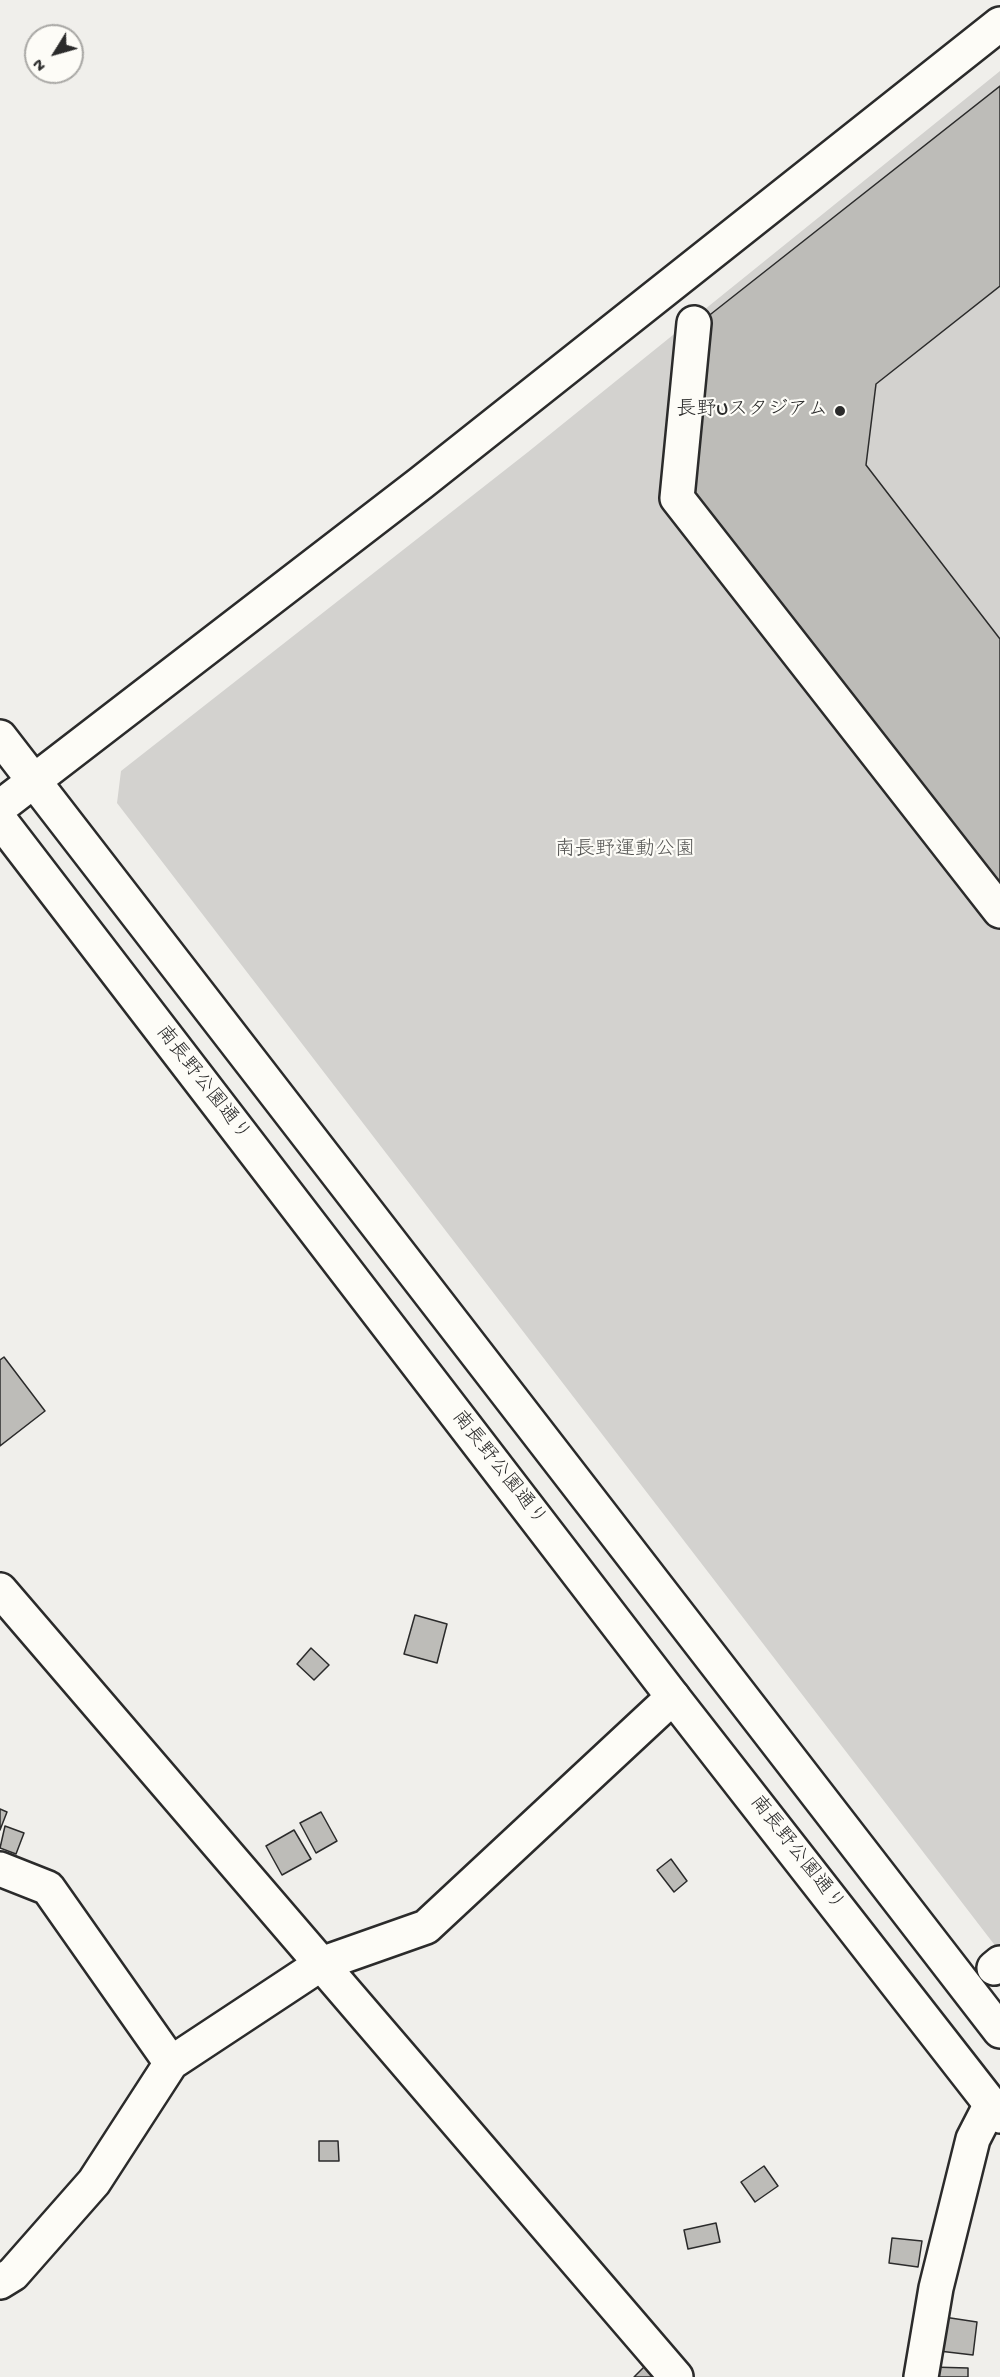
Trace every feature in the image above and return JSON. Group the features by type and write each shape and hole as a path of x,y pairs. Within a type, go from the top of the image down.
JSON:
{"street":[{"path":"0,807 421,483 1000,24"},
{"path":"694,323 677,498 1000,911"},
{"path":"0,737 1000,2031"},
{"name":"南長野公園通り","path":"0,820 673,1697 995,2110"},
{"path":"0,1590 676,2377"},
{"path":"0,2282 13,2274 94,2182 171,2063 321,1964 426,1928 673,1697"},
{"path":"0,1869 48,1888 171,2063"},
{"path":"921,2377 936,2288 973,2139 995,2110"}],"green space":[{"name":"南長野運動公園","path":"1000,71 1000,1952 117,803 121,771 528,452"}],"building":[{"name":"長野Uスタジアム","path":"1000,86 1000,286 876,384 866,465 1000,639 1000,895 680,490 697,325"},
{"path":"4,1357 45,1411 0,1446 0,1360"},
{"path":"415,1615 447,1624 437,1663 404,1654"},
{"path":"311,1648 329,1665 314,1680 297,1664"},
{"path":"0,1809 7,1812 0,1830"},
{"path":"321,1812 337,1841 316,1853 300,1823"},
{"path":"5,1826 24,1833 16,1854 0,1848"},
{"path":"294,1830 311,1859 282,1875 266,1846"},
{"path":"671,1859 687,1881 674,1892 657,1870"},
{"path":"319,2141 338,2141 339,2161 319,2161"},
{"path":"764,2166 778,2186 755,2202 741,2182"},
{"path":"716,2223 720,2242 688,2249 684,2230"},
{"path":"892,2238 922,2241 918,2267 889,2263"},
{"path":"944,2317 977,2322 973,2355 939,2351"},
{"path":"646,2365 657,2377 634,2377"},
{"path":"931,2367 968,2368 968,2377 931,2377"}],"place":[{"name":"長野Uスタジアム","path":"840,411"}]}
